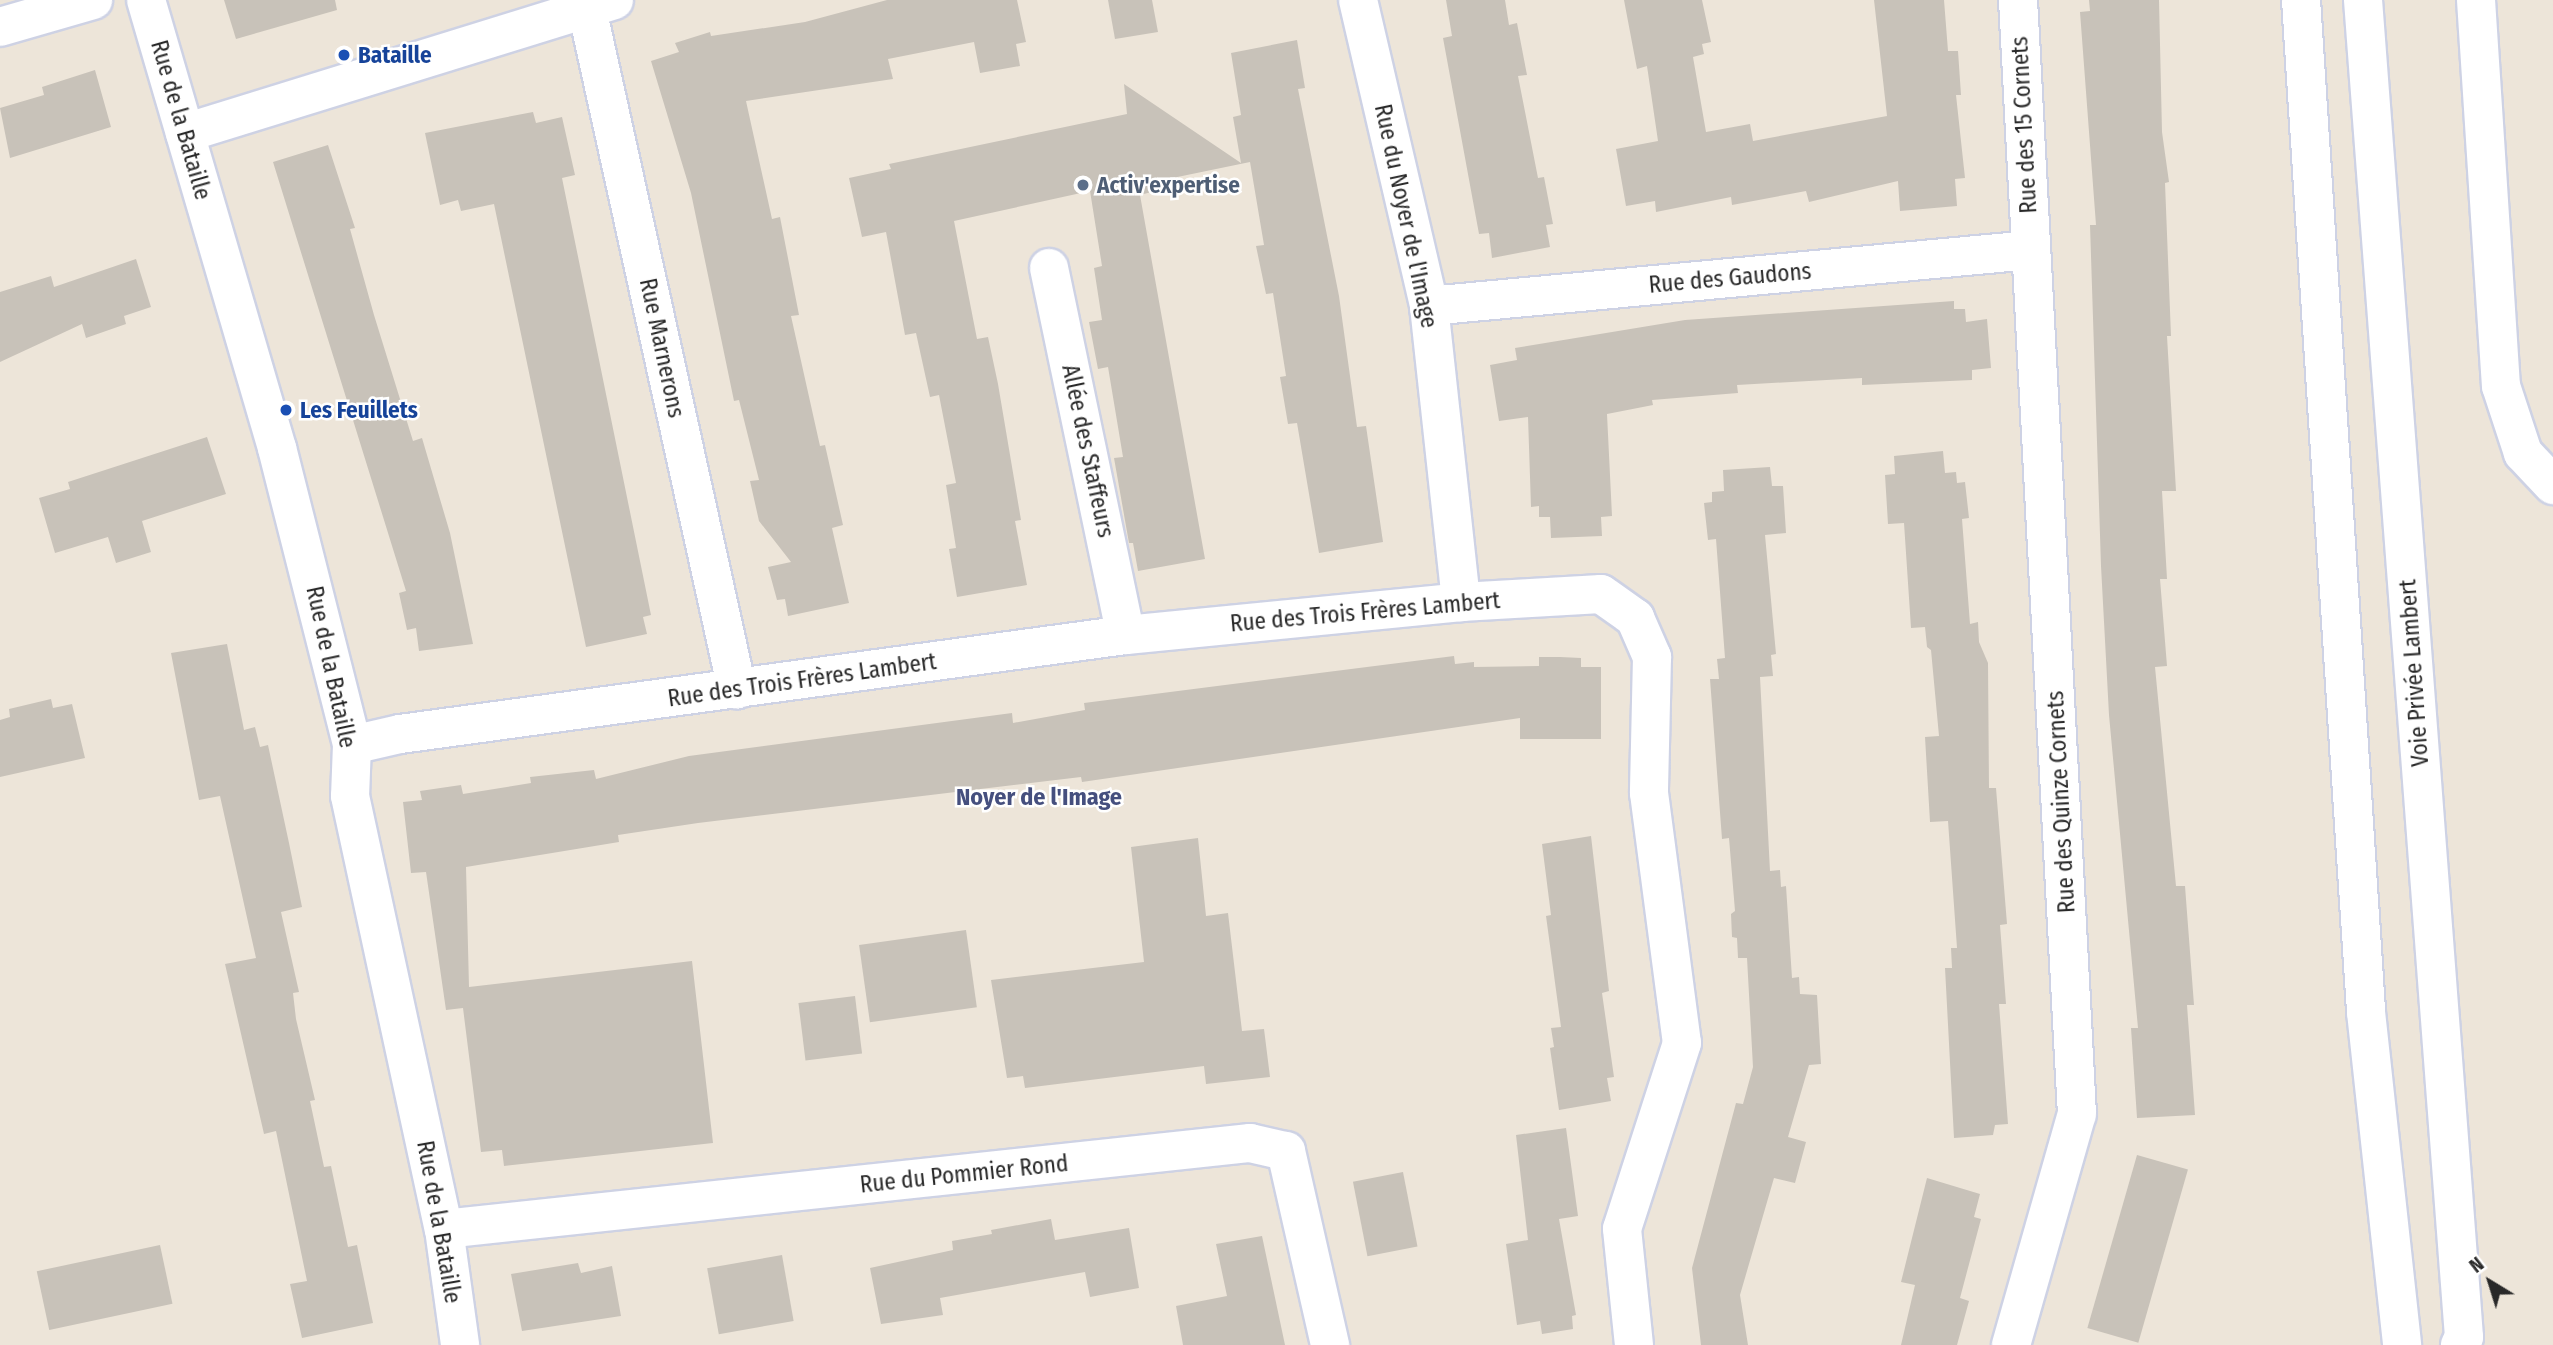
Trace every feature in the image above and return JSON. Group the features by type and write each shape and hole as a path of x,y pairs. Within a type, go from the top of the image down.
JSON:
{"street":[{"path":"0,27 93,0"},
{"name":"Rue de la Bataille","path":"146,0 281,461 352,745 350,796 444,1229 460,1345"},
{"name":"Rue du Noyer de l'Image","path":"1358,0 1429,306 1461,602"},
{"name":"Rue des 15 Cornets","path":"2018,0 2030,250"},
{"path":"2301,0 2366,1012 2402,1345"},
{"name":"Voie Privée Lambert","path":"2362,0 2464,1337 2460,1345"},
{"path":"2476,0 2501,386 2523,453 2553,485"},
{"path":"185,133 595,2"},
{"name":"Rue Marnerons","path":"595,2 737,689"},
{"name":"Rue des Gaudons","path":"1429,306 2030,250"},
{"name":"Rue des Quinze Cornets","path":"2011,1345 2077,1114 2030,250"},
{"name":"Allée des Staffeurs","path":"1049,268 1126,635"},
{"name":"Rue des Trois Frères Lambert","path":"352,745 400,734 1126,635 1461,602 1601,594 1635,618 1652,657 1649,793 1682,1044 1622,1230 1633,1345"},
{"name":"Rue du Pommier Rond","path":"444,1229 1250,1143 1286,1152 1330,1345"}],"building":[{"path":"224,0 335,0 337,10 236,39"},
{"path":"887,0 1017,0 1026,42 1016,44 1020,66 980,73 974,42 888,59 893,79 746,101 772,219 780,217 799,315 791,316 820,446 825,445 843,525 832,528 849,603 788,616 785,599 777,600 768,567 791,562 759,521 750,481 759,480 739,400 734,401 691,193 651,61 679,52 675,43 710,32 711,36 805,22"},
{"path":"1108,0 1152,0 1158,32 1115,39"},
{"path":"1446,0 1505,0 1509,25 1517,23 1527,75 1518,76 1538,178 1544,177 1553,224 1546,225 1550,247 1492,258 1489,233 1479,234 1443,38 1452,36"},
{"path":"1624,0 1702,0 1711,42 1702,44 1704,54 1693,57 1706,132 1750,124 1753,141 1887,116 1874,0 1944,0 1948,51 1958,51 1961,95 1956,95 1965,178 1955,179 1957,206 1900,211 1898,181 1809,202 1806,191 1732,205 1731,197 1656,212 1655,201 1626,206 1616,149 1658,141 1647,66 1637,69"},
{"path":"2089,0 2159,0 2162,132 2169,182 2165,183 2171,336 2167,336 2176,491 2162,491 2167,579 2160,579 2167,666 2155,667 2176,886 2185,886 2194,1005 2187,1005 2195,1115 2137,1118 2131,1028 2138,1028 2109,715 2101,566 2090,225 2096,225 2080,12 2090,11"},
{"path":"1297,40 1305,88 1298,89 1339,296 1357,427 1366,426 1383,542 1319,553 1297,423 1288,424 1280,377 1286,376 1273,293 1266,294 1256,246 1264,245 1250,162 1158,181 1159,190 1140,195 1205,559 1138,571 1133,543 1129,543 1114,458 1123,457 1108,367 1098,369 1089,322 1102,320 1094,268 1102,266 1090,191 954,221 977,339 988,337 998,384 1021,520 1015,521 1027,585 957,597 949,549 956,548 946,485 956,483 939,395 930,397 916,333 905,335 886,232 862,237 849,178 891,169 889,164 1127,114 1124,84 1241,163 1233,117 1241,115 1231,53"},
{"path":"95,70 111,127 10,158 0,108 44,95 42,87"},
{"path":"533,112 536,123 562,117 575,175 562,178 651,615 643,617 647,634 586,647 494,204 461,211 458,200 440,205 425,133"},
{"path":"328,145 355,228 350,229 413,441 422,438 450,533 473,644 419,651 416,628 407,630 399,593 406,591 273,162"},
{"path":"136,259 151,307 124,316 126,324 86,338 82,324 0,362 0,292 51,276 54,287"},
{"path":"1954,301 1954,309 1965,309 1966,322 1987,319 1991,368 1972,370 1972,380 1862,385 1862,378 1737,385 1738,393 1652,400 1653,405 1607,414 1612,516 1601,517 1602,536 1551,538 1550,517 1539,517 1539,506 1531,507 1528,417 1499,421 1490,365 1517,360 1515,348 1685,320"},
{"path":"207,437 226,494 142,521 151,552 116,563 108,537 55,553 39,498 70,489 68,482"},
{"path":"1943,451 1945,473 1956,472 1957,483 1965,482 1969,518 1962,519 1970,624 1978,622 1979,642 1988,663 1989,788 1996,788 2007,924 2000,925 2006,1004 1999,1004 2008,1124 1995,1125 1993,1135 1954,1138 1945,968 1952,968 1951,948 1957,948 1948,821 1930,822 1925,737 1939,736 1931,650 1927,647 1925,627 1911,628 1904,523 1888,524 1885,475 1895,474 1894,456"},
{"path":"1770,467 1772,486 1783,486 1786,533 1765,535 1776,654 1771,655 1773,676 1760,677 1770,871 1780,870 1781,887 1786,886 1792,978 1799,977 1800,994 1817,995 1821,1064 1809,1065 1788,1137 1806,1142 1795,1183 1774,1178 1740,1295 1748,1345 1701,1345 1692,1268 1736,1103 1743,1104 1753,1067 1747,958 1738,958 1737,938 1732,937 1731,914 1735,911 1729,838 1722,839 1710,679 1719,679 1717,659 1725,658 1716,539 1708,540 1704,503 1712,502 1712,492 1724,491 1723,470"},
{"path":"227,644 244,730 255,727 260,747 268,745 302,907 281,912 299,992 293,993 296,1019 315,1100 310,1101 324,1167 331,1166 348,1247 357,1245 373,1323 302,1338 290,1284 307,1281 276,1131 264,1134 225,964 256,958 220,796 199,800 171,653"},
{"path":"1454,656 1455,664 1474,662 1474,667 1539,666 1539,657 1560,657 1581,658 1581,667 1601,667 1601,739 1520,739 1520,718 1082,782 1081,777 698,823 618,835 619,842 466,867 469,987 692,961 713,1143 504,1166 502,1150 481,1152 463,1008 446,1010 426,872 411,873 403,802 422,800 420,791 461,785 463,794 531,783 530,777 594,770 596,779 689,756 1012,713 1013,723 1085,710 1084,703"},
{"path":"51,699 53,708 72,704 85,758 0,777 0,720 10,717 9,709"},
{"path":"1591,836 1609,991 1602,993 1614,1077 1607,1078 1611,1101 1559,1110 1550,1048 1554,1047 1551,1028 1561,1027 1546,916 1551,915 1542,844"},
{"path":"1198,838 1206,916 1228,913 1242,1031 1264,1029 1270,1077 1206,1084 1204,1066 1025,1088 1023,1076 1007,1078 991,980 1144,962 1131,847"},
{"path":"966,930 977,1007 870,1022 859,945"},
{"path":"855,996 862,1054 805,1061 798,1003"},
{"path":"1566,1128 1578,1216 1559,1219 1576,1315 1572,1316 1573,1329 1542,1334 1540,1321 1517,1325 1506,1244 1528,1240 1516,1135"},
{"path":"2137,1155 2188,1170 2138,1343 2087,1328"},
{"path":"1403,1172 1418,1247 1367,1256 1353,1182"},
{"path":"1927,1178 1980,1194 1974,1217 1981,1219 1960,1298 1969,1301 1957,1345 1901,1345 1915,1285 1901,1282"},
{"path":"1051,1219 1055,1240 1129,1228 1139,1288 1090,1297 1085,1272 940,1298 943,1315 881,1324 870,1268 953,1250 952,1241 992,1234 991,1230"},
{"path":"1262,1236 1285,1345 1183,1345 1176,1306 1227,1296 1216,1244"},
{"path":"160,1245 172,1304 49,1330 37,1271"},
{"path":"782,1255 794,1321 719,1334 707,1268"},
{"path":"578,1263 581,1273 612,1266 621,1316 522,1331 511,1274"}],"place":[{"name":"Bataille","path":"344,55"},
{"name":"Activ'expertise","path":"1083,185"},
{"name":"Les Feuillets","path":"286,410"}],"district":[{"name":"Noyer de l'Image","path":"1039,798"}]}
